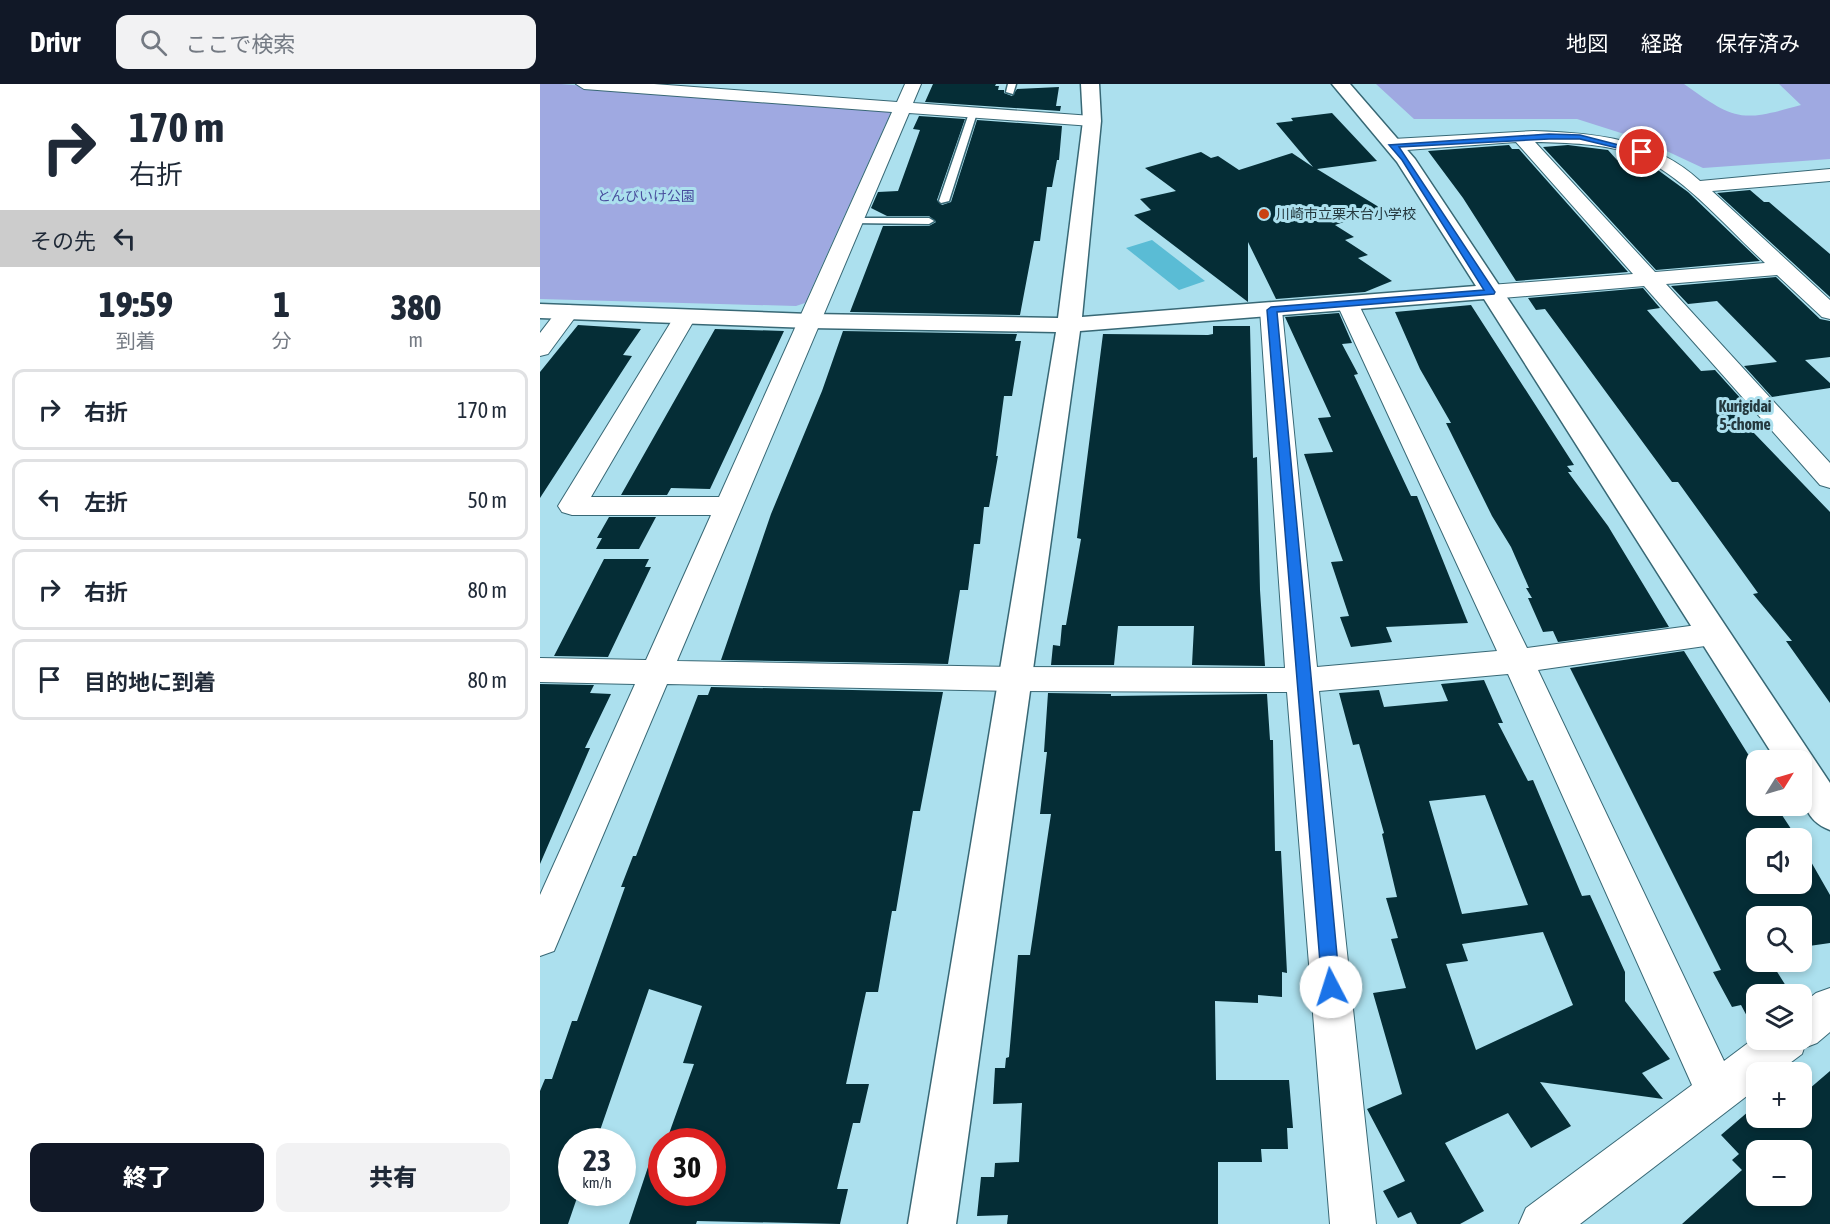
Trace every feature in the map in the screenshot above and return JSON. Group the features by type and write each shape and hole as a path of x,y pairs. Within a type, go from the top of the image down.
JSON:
{"street":[{"path":"584,84 908,96 973,113 1092,121"},
{"path":"932,1224 1069,325 1092,121 1090,84"},
{"path":"1341,84 1405,159 1788,750"},
{"path":"540,938 908,96"},
{"path":"1393,145 1521,137 1580,137 1613,143 1642,152 1668,164 1830,312"},
{"path":"1521,137 1830,479"},
{"path":"1695,187 1830,175"},
{"path":"540,311 810,321 1069,325 1782,268"},
{"path":"1348,304 1518,661 1717,1093"},
{"path":"1271,310 1302,680 1353,1224"},
{"path":"540,349 568,312"},
{"path":"685,317 572,506 729,506"},
{"path":"540,670 1014,679 1302,680 1518,661 1712,634"},
{"path":"1812,786 1830,814"},
{"path":"1812,1021 1830,1007"},
{"path":"1542,1224 1774,1050"}],"lane":[{"path":"1011,87 1018,84"},
{"path":"944,201 973,113"},
{"path":"854,221 929,221"}],"green space":[{"name":"とんびいけ公園","path":"540,84 891,112 805,303 796,306 540,299"},
{"path":"1376,84 1684,84 1728,111 1751,116 1801,105 1779,84 1830,84 1830,159 1703,168 1643,140 1577,119 1414,119"}],"shaded area":[{"path":"1152,240 1205,281 1179,290 1126,248"}],"building":[{"path":"933,84 996,84 995,86 999,86 998,90 1004,90 1004,93 1012,96 1017,89 1059,87 1056,106 1061,106 1060,111 925,102"},
{"path":"1332,113 1377,161 1317,169 1382,209 1335,225 1354,237 1345,240 1368,255 1358,258 1392,281 1365,292 1276,299 1248,242 1248,302 1134,215 1151,210 1140,199 1176,191 1145,168 1201,152 1211,158 1218,156 1239,170 1292,153 1313,167 1276,123 1293,121 1291,118"},
{"path":"919,116 965,119 937,200 942,205 951,202 977,120 1062,126 1059,160 1057,160 1052,187 1047,187 1040,241 1034,241 1020,315 850,312 883,226 929,226 936,222 929,216 887,216 871,208 878,192 898,191 920,130 913,129"},
{"path":"1509,145 1512,149 1519,149 1628,272 1516,281 1463,198 1428,151"},
{"path":"1568,145 1608,150 1617,160 1639,160 1651,165 1688,192 1760,261 1656,270 1543,147"},
{"path":"1750,190 1764,202 1769,202 1830,254 1830,297 1717,193"},
{"path":"1776,277 1820,319 1830,321 1830,357 1805,360 1830,383 1830,388 1772,397 1744,366 1777,362 1717,301 1688,304 1671,286"},
{"path":"1643,288 1660,308 1647,310 1701,371 1715,370 1743,401 1726,404 1830,512 1830,703 1786,641 1792,641 1753,594 1758,593 1678,482 1672,482 1545,309 1536,310 1528,298"},
{"path":"1471,305 1574,465 1567,466 1572,472 1568,472 1608,526 1669,627 1558,642 1553,631 1543,632 1528,598 1532,598 1526,588 1529,588 1511,547 1492,516 1446,423 1451,423 1420,369 1395,312"},
{"path":"1339,313 1352,343 1342,344 1358,374 1354,375 1411,496 1417,496 1468,623 1386,627 1392,642 1351,647 1340,617 1349,616 1331,562 1343,561 1304,454 1333,452 1318,418 1331,417 1285,317"},
{"path":"578,325 641,329 623,355 632,356 540,498 540,372"},
{"path":"1213,326 1250,326 1253,458 1257,457 1260,590 1265,666 1192,665 1194,626 1118,626 1114,665 1051,665 1053,645 1060,646 1062,625 1066,625 1081,539 1077,538 1103,334 1208,335 1213,334"},
{"path":"715,329 784,331 710,489 671,488 667,495 621,495"},
{"path":"843,331 1017,334 1015,341 1021,341 1012,396 1004,396 996,456 998,456 989,507 984,507 980,544 974,544 968,590 960,590 948,664 721,660 771,514 822,391"},
{"path":"609,517 656,517 639,549 596,549 602,538 597,538"},
{"path":"604,559 649,559 645,567 651,567 608,657 554,656"},
{"path":"1684,651 1746,751 1746,816 1783,816 1790,828 1746,828 1746,894 1812,894 1812,864 1830,895 1830,943 1812,946 1812,906 1746,906 1746,972 1777,972 1785,984 1746,984 1746,1014 1741,1005 1732,1007 1713,972 1721,970 1570,668"},
{"path":"1484,680 1503,723 1498,723 1528,781 1533,780 1582,896 1590,895 1625,972 1625,1001 1670,1059 1642,1073 1663,1099 1540,1082 1571,1126 1531,1148 1508,1113 1445,1143 1484,1211 1460,1224 1417,1224 1411,1212 1398,1218 1383,1191 1405,1181 1367,1109 1402,1094 1373,993 1406,988 1391,939 1398,938 1386,898 1397,897 1382,834 1384,833 1359,744 1353,745 1339,693 1379,690 1384,707 1448,701 1441,684","holes":["1485,795 1528,905 1462,914 1429,801","1543,932 1573,1005 1476,1050 1446,964 1468,961 1462,944"]},
{"path":"540,684 594,685 590,693 611,694 585,748 590,748 540,864"},
{"path":"711,687 943,692 920,811 913,811 896,911 892,911 878,992 866,992 846,1084 869,1084 860,1123 853,1123 837,1189 848,1189 840,1224 697,1221 696,1224 629,1224 648,1167 648,1206 726,1206 726,1128 671,1128 694,1064 683,1063 702,1006 649,989 601,1128 558,1128 558,1206 574,1206 568,1224 540,1224 540,1091 545,1079 552,1079 572,1021 577,1021 625,887 621,887 633,856 636,856 698,695 708,695"},
{"path":"1048,693 1111,694 1111,696 1267,694 1270,740 1273,740 1275,851 1281,851 1287,973 1282,972 1282,997 1258,995 1258,1003 1215,1001 1216,1080 1289,1080 1293,1128 1287,1128 1288,1149 1261,1149 1262,1162 1218,1162 1218,1224 1007,1224 1008,1215 977,1216 981,1177 994,1177 995,1163 1019,1162 1022,1103 993,1104 995,1068 1005,1068 1006,1058 1009,1057 1018,955 1030,955 1051,814 1040,814 1047,752 1044,752"},
{"path":"1830,1071 1830,1224 1682,1224 1742,1170 1732,1160 1739,1154 1721,1135 1746,1114 1746,1128 1812,1128 1812,1086"}],"place":[{"name":"川崎市立栗木台小学校","path":"1264,214"}],"district":[{"name":"Kurigidai 5-chome","path":"1745,415"}],"route":[{"path":"1331,987 1271,310 1491,292 1405,159 1393,145 1549,136 1580,137 1613,143 1642,152"}]}
